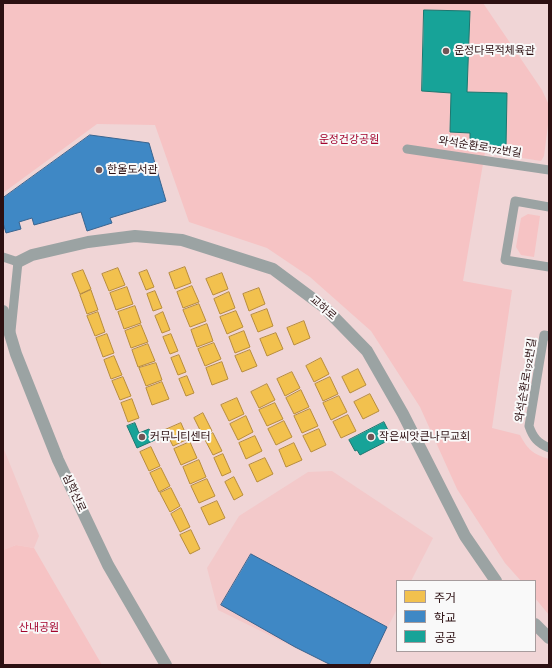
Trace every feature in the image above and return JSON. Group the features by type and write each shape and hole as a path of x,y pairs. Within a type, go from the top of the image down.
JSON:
{"street":[{"name":"와석순환로172번길","path":"407,149 549,170"},
{"path":"549,207 515,201 505,260 549,267"},
{"name":"교하로","path":"18,262 32,255 81,244 135,236 182,240 273,269 324,307 367,351 404,414 465,536 495,580"},
{"path":"3,257 18,262 7,330"},
{"name":"심학산로","path":"3,311 7,330 58,460 108,564 166,665"},
{"name":"와석순환로192번길","path":"549,336 544,335 529,426 532,435 541,444 549,448"},
{"path":"536,625 549,638"}],"shaded area":[{"path":"3,447 39,536 34,548 16,545 3,550"},
{"path":"332,471 433,538 412,580 396,580 396,611 369,665 330,665 218,610 207,568 239,516 308,472"}],"green space":[{"name":"운정건강공원","path":"3,3 483,3 542,90 548,103 549,117 544,156 541,161 485,152 463,281 512,290 492,428 520,435 532,451 549,459 549,615 536,599 536,580 520,580 505,563 457,489 420,407 371,331 310,277 267,248 189,222 155,125 97,124 3,193"},
{"path":"528,214 540,216 534,257 521,255 516,247 521,218"},
{"name":"산내공원","path":"16,545 34,548 102,665 3,665 3,550"}],"building: 주거":[{"path":"185,267 191,283 175,289 169,273"},
{"path":"118,268 125,285 109,291 102,274"},
{"path":"83,270 91,289 80,294 72,274"},
{"path":"147,270 154,287 146,290 139,273"},
{"path":"222,273 228,289 213,295 206,279"},
{"path":"192,286 199,302 183,308 177,292"},
{"path":"127,287 133,304 116,310 110,293"},
{"path":"259,288 265,304 249,311 243,294"},
{"path":"91,290 98,310 87,314 80,295"},
{"path":"155,291 162,308 153,311 147,294"},
{"path":"229,292 235,308 220,314 214,299"},
{"path":"199,304 206,321 190,327 183,310"},
{"path":"135,306 141,323 124,329 118,312"},
{"path":"267,309 273,326 258,332 251,315"},
{"path":"236,311 243,327 227,334 220,317"},
{"path":"98,312 105,332 95,336 87,316"},
{"path":"163,312 170,330 162,333 155,316"},
{"path":"304,321 310,338 294,345 287,328"},
{"path":"207,324 213,341 197,347 191,330"},
{"path":"141,325 148,342 131,348 125,331"},
{"path":"244,331 250,347 235,353 229,337"},
{"path":"276,333 283,349 267,356 260,339"},
{"path":"107,334 114,353 103,357 96,338"},
{"path":"171,334 178,351 170,354 163,337"},
{"path":"214,343 221,359 205,366 198,349"},
{"path":"148,344 155,361 138,367 132,350"},
{"path":"250,350 257,366 242,372 235,356"},
{"path":"179,355 186,372 178,375 171,358"},
{"path":"114,356 122,375 111,379 104,360"},
{"path":"321,358 329,374 314,382 306,366"},
{"path":"222,362 228,379 212,385 206,368"},
{"path":"156,363 162,380 146,386 139,368"},
{"path":"358,369 366,385 350,393 342,377"},
{"path":"292,372 300,388 285,396 277,379"},
{"path":"187,376 194,393 186,396 179,379"},
{"path":"123,377 131,396 120,400 112,381"},
{"path":"330,377 338,394 323,401 315,384"},
{"path":"162,382 169,399 152,405 146,388"},
{"path":"267,384 275,400 259,408 251,392"},
{"path":"301,390 309,407 294,414 286,398"},
{"path":"370,394 379,411 363,419 354,402"},
{"path":"339,396 347,412 331,420 323,403"},
{"path":"237,398 244,414 229,421 221,405"},
{"path":"132,399 139,418 128,422 121,403"},
{"path":"275,403 283,419 267,426 259,410"},
{"path":"310,409 318,426 302,433 294,416"},
{"path":"203,413 212,431 203,436 194,418"},
{"path":"348,415 356,431 341,438 333,422"},
{"path":"246,416 253,432 238,440 230,424"},
{"path":"284,421 292,437 276,445 268,429"},
{"path":"181,423 188,439 173,446 165,430"},
{"path":"319,429 326,445 311,452 303,436"},
{"path":"213,433 222,451 213,455 204,438"},
{"path":"255,436 262,451 246,459 239,443"},
{"path":"190,442 197,458 181,465 174,449"},
{"path":"294,443 302,460 286,467 279,450"},
{"path":"151,447 160,466 149,471 140,452"},
{"path":"223,454 231,472 222,476 214,458"},
{"path":"265,458 273,474 257,482 249,465"},
{"path":"199,460 206,477 190,484 183,467"},
{"path":"161,468 170,486 159,492 150,473"},
{"path":"234,477 243,495 234,500 225,482"},
{"path":"207,479 215,496 199,503 191,486"},
{"path":"171,488 180,506 170,512 160,493"},
{"path":"217,501 225,518 209,525 201,508"},
{"path":"181,508 190,527 180,532 171,514"},
{"path":"191,530 200,549 190,554 180,535"}],"building: 학교":[{"name":"한울도서관","path":"90,135 149,143 166,201 110,218 112,223 87,231 81,212 34,225 32,218 19,222 21,229 6,233 3,223 3,198"},
{"path":"251,554 387,627 369,665 331,665 295,647 221,605"}],"building: 공공":[{"name":"운정다목적체육관","path":"424,10 470,11 467,92 507,93 506,147 470,146 470,133 450,132 451,93 422,91"},
{"name":"작은씨앗큰나무교회","path":"384,422 389,432 386,434 389,440 360,455 357,450 355,451 349,440"},
{"name":"커뮤니티센터","path":"135,423 139,433 149,429 155,440 137,448 127,426"}],"place":[{"name":"운정다목적체육관","path":"446,51"},
{"name":"한울도서관","path":"99,170"},
{"name":"커뮤니티센터","path":"142,437"},
{"name":"작은씨앗큰나무교회","path":"371,437"}]}
